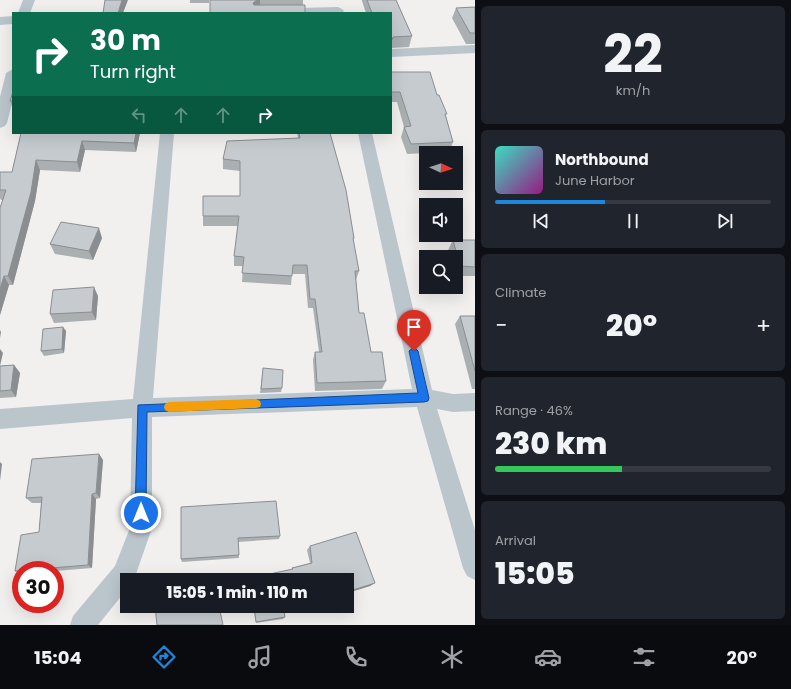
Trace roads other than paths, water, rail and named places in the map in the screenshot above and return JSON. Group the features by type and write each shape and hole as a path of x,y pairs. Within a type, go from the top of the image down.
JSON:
{"street":[{"path":"24,12 30,0"},
{"path":"276,12 338,8"},
{"path":"0,21 12,20"},
{"path":"392,53 475,49"},
{"path":"0,123 12,76"},
{"path":"82,625 124,574 141,528 142,408 167,134"},
{"path":"365,134 424,398 475,568"},
{"path":"0,419 142,408 424,398 453,403 475,402"}]}
